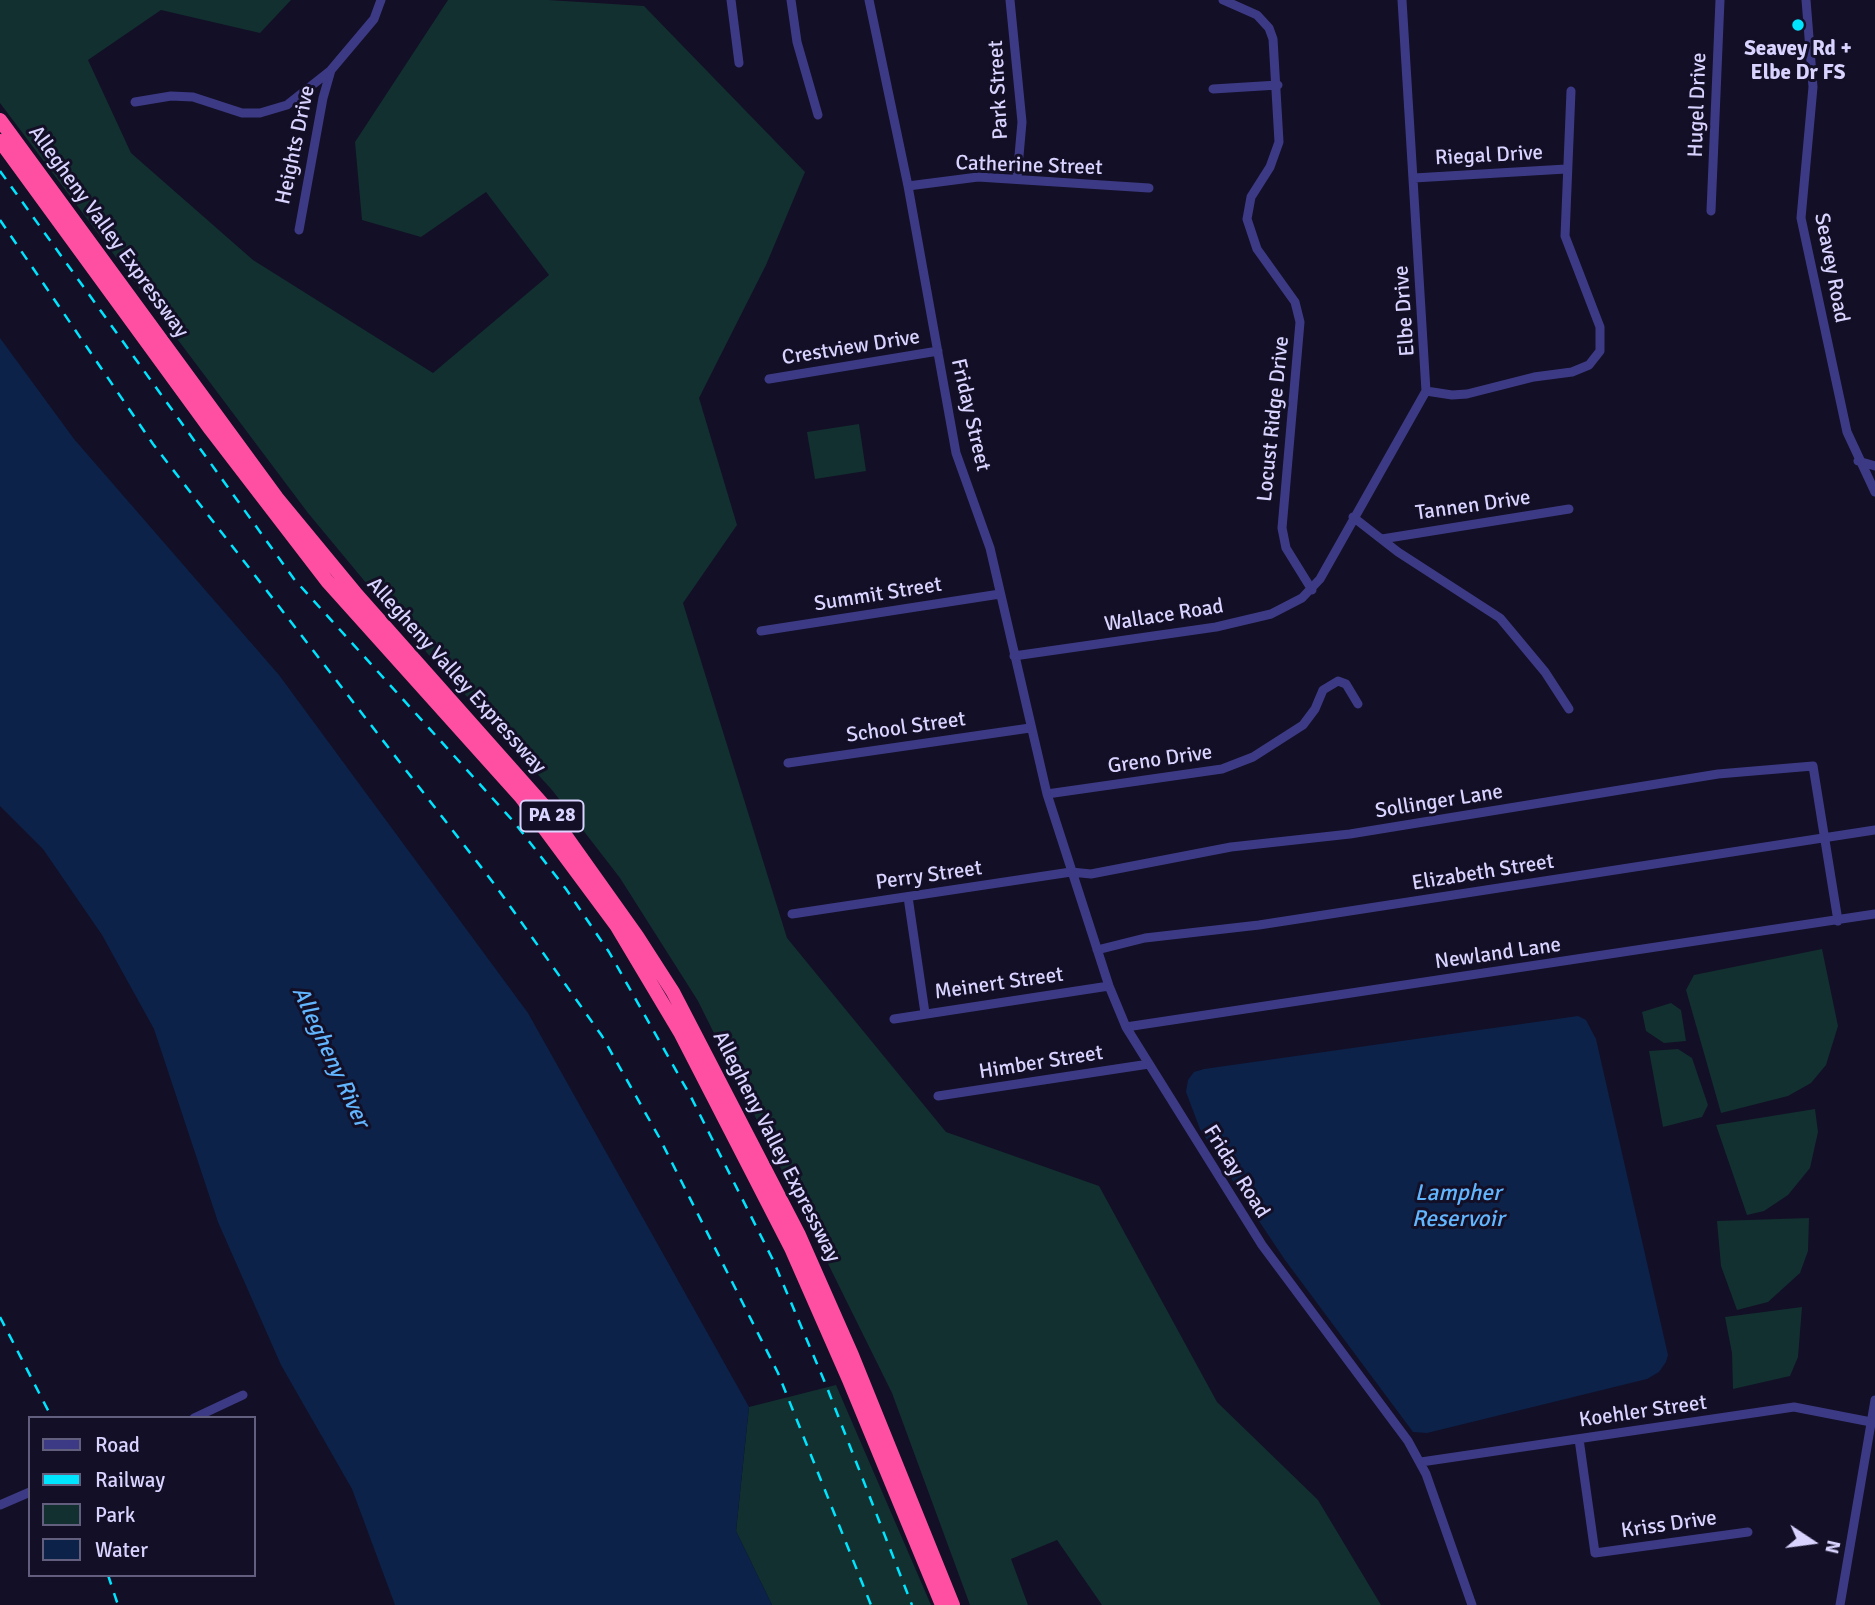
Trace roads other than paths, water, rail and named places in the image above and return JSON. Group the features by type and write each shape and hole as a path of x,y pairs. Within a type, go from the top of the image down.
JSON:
{"highway":[{"name":"Allegheny Valley Expressway","path":"0,120 277,498 356,595 546,808 637,936 679,1004 799,1235 852,1355 953,1605"},
{"name":"Allegheny Valley Expressway","path":"0,141 211,430 327,581 521,797 616,925 681,1034 791,1248 942,1605"}],"street":[{"name":"Heights Drive","path":"299,230 323,98 331,70 374,19 381,0"},
{"path":"731,0 739,63"},
{"path":"791,0 797,42 818,115"},
{"name":"Friday Street","path":"869,0 908,186 956,453 984,530 1030,728 1071,872"},
{"name":"Park Street","path":"1010,0 1022,122 1017,178"},
{"name":"Locust Ridge Drive","path":"1223,0 1251,11 1269,28 1273,39 1278,85 1279,142 1270,166 1251,197 1247,219 1257,249 1294,302 1300,322 1282,528 1286,548 1312,590"},
{"name":"Elbe Drive","path":"1312,590 1416,413 1426,391 1402,0"},
{"name":"Hugel Drive","path":"1711,211 1720,0"},
{"name":"Seavey Road","path":"1806,0 1812,87 1801,218 1840,405 1858,461 1875,492"},
{"path":"135,103 171,96 193,97 242,113 260,113 287,105 331,70"},
{"path":"1213,89 1278,85"},
{"path":"1426,391 1467,394 1534,377 1573,372 1589,365 1595,359 1602,340 1600,327 1565,236 1571,91"},
{"name":"Riegal Drive","path":"1414,178 1566,169"},
{"name":"Catherine Street","path":"908,186 970,178 1017,178 1149,188"},
{"name":"Crestview Drive","path":"769,379 938,352"},
{"path":"1858,461 1875,466"},
{"name":"Tannen Drive","path":"1382,539 1569,509"},
{"path":"1353,517 1500,618 1545,672 1569,709"},
{"name":"Wallace Road","path":"1014,656 1216,627 1291,606 1312,590"},
{"name":"Summit Street","path":"761,631 1000,594"},
{"name":"Greno Drive","path":"1047,794 1222,769 1253,757 1303,725 1315,709 1323,690 1338,681 1346,684 1358,704"},
{"name":"School Street","path":"788,763 1030,728"},
{"name":"Sollinger Lane","path":"1071,872 1091,874 1231,847 1350,834 1718,774 1813,766 1825,838"},
{"name":"Elizabeth Street","path":"1097,950 1145,938 1259,925 1875,830"},
{"path":"1825,838 1838,921"},
{"name":"Perry Street","path":"792,914 1071,872"},
{"name":"Friday Road","path":"1071,872 1109,986 1126,1027 1262,1245 1421,1462 1472,1605"},
{"path":"908,897 925,1013"},
{"name":"Newland Lane","path":"1126,1027 1875,914"},
{"name":"Meinert Street","path":"894,1019 1109,986"},
{"name":"Himber Street","path":"938,1096 1149,1064"},
{"path":"198,1416 243,1395"},
{"path":"1840,1605 1875,1400"},
{"name":"Koehler Street","path":"1421,1462 1794,1407 1871,1422"},
{"name":"Kriss Drive","path":"1579,1439 1595,1553 1748,1532"},
{"path":"0,1505 28,1493"}],"water":[{"name":"Allegheny River","path":"0,338 74,439 279,675 528,1013 749,1407 736,1531 772,1605 395,1605 352,1489 281,1365 218,1222 154,1029 102,935 43,849 0,806"},
{"name":"Lampher Reservoir","path":"1578,1016 1586,1020 1596,1039 1668,1355 1666,1362 1659,1372 1647,1379 1427,1433 1413,1432 1285,1260 1247,1203 1200,1129 1186,1092 1188,1080 1194,1072 1204,1069"}],"railway":[{"path":"0,171 294,579 514,822 566,889 609,952 691,1097 773,1260 826,1385 912,1605"},
{"path":"0,220 153,444 495,885 602,1036 659,1137 778,1373 871,1605"},
{"path":"0,1317 51,1416"},
{"path":"109,1577 118,1605"}],"place":[{"name":"Seavey Rd + Elbe Dr FS","path":"1798,25"}]}
